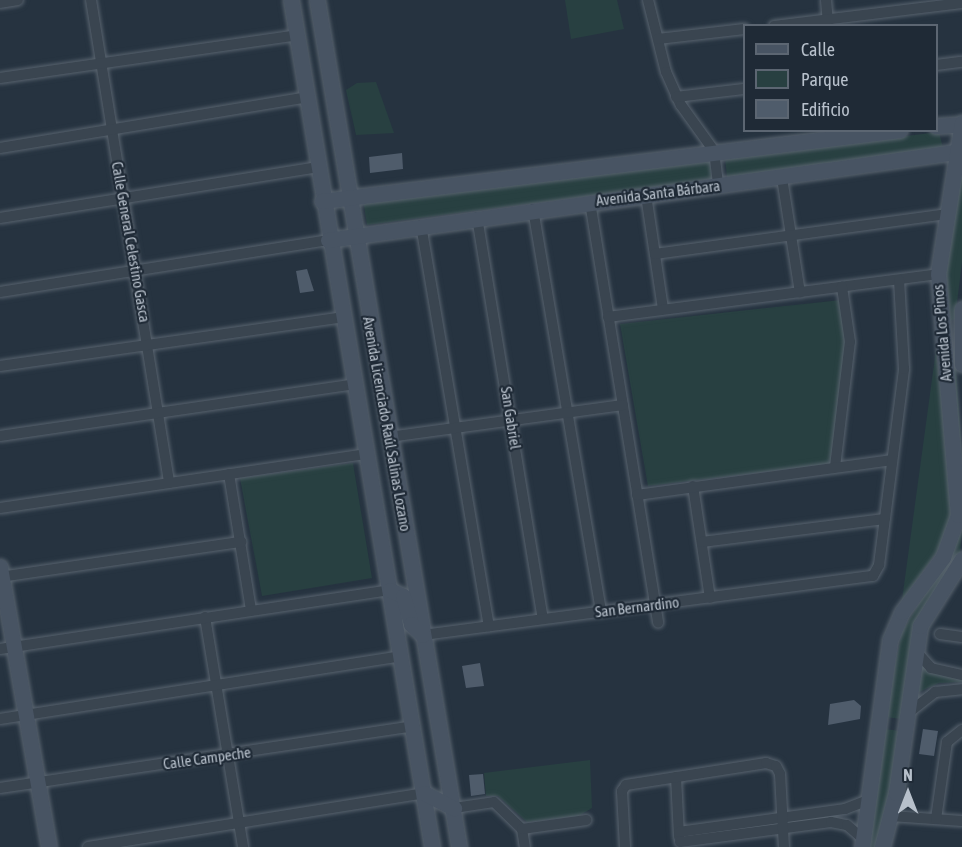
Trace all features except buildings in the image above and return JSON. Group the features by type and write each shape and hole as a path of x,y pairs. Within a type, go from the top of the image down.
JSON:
{"street":[{"path":"0,3 18,0"},
{"name":"Calle General Celestino Gasca","path":"91,0 170,483"},
{"name":"Avenida Licenciado Raúl Salinas Lozano","path":"291,0 328,240 344,317 414,726 432,847"},
{"name":"Avenida Licenciado Raúl Salinas Lozano","path":"317,0 354,236 459,847"},
{"path":"648,0 676,97 714,152 718,186"},
{"path":"826,0 828,22"},
{"path":"801,24 962,3"},
{"path":"658,39 743,29"},
{"path":"0,78 297,35"},
{"path":"938,65 962,62"},
{"path":"676,97 743,89"},
{"path":"0,148 307,98"},
{"path":"938,126 962,123"},
{"name":"Avenida Los Pinos","path":"862,843 890,640 902,612 943,556 958,515 942,350 938,274 962,123"},
{"path":"322,201 883,132"},
{"name":"Avenida Santa Bárbara","path":"328,240 477,216 783,178 959,151"},
{"path":"0,218 317,167"},
{"path":"783,178 800,292"},
{"path":"646,195 663,309"},
{"path":"590,202 658,623"},
{"path":"533,209 601,612"},
{"path":"655,254 946,214"},
{"name":"San Gabriel","path":"477,216 543,619"},
{"path":"421,225 489,626"},
{"path":"0,292 328,240"},
{"path":"608,317 938,274"},
{"path":"702,542 885,519 905,349 899,279"},
{"path":"835,467 850,342 842,287"},
{"name":"Avenida Los Pinos","path":"962,309 962,364"},
{"path":"0,366 344,317"},
{"path":"941,329 961,327"},
{"path":"942,350 961,348"},
{"path":"0,436 159,415 355,384"},
{"path":"389,437 623,405"},
{"path":"0,508 367,454"},
{"path":"637,495 891,460"},
{"path":"230,474 251,610"},
{"path":"693,486 710,598"},
{"name":"San Bernardino","path":"423,635 869,579 877,571 885,519"},
{"path":"49,847 26,715 7,648 1,574 241,542"},
{"path":"882,847 891,816 907,721 915,650 923,618 962,559"},
{"path":"7,648 390,590 403,596 411,624 423,635"},
{"path":"205,617 243,847"},
{"path":"940,634 961,635"},
{"path":"915,650 930,668 962,675"},
{"path":"0,719 402,656"},
{"path":"879,723 907,721 935,692 962,689"},
{"path":"414,726 429,756 445,759"},
{"name":"Calle Campeche","path":"0,788 227,756 414,726"},
{"path":"936,819 947,742 962,730"},
{"path":"625,847 622,791 628,784 766,763 777,768 784,847"},
{"path":"676,777 679,840 845,809 868,800"},
{"path":"88,847 424,794 454,808 493,801 522,829 525,847"},
{"path":"891,816 962,821"},
{"path":"522,829 586,819"},
{"path":"783,822 838,822 862,843"}],"green space":[{"path":"565,0 617,0 624,29 571,39"},
{"path":"376,82 394,133 356,135 346,90 357,83"},
{"path":"939,132 943,148 727,177 725,158"},
{"path":"709,157 712,180 367,225 363,199"},
{"path":"962,164 962,262 955,319 949,321 944,263"},
{"path":"841,300 847,352 830,464 648,486 620,324"},
{"path":"936,350 954,510 940,548 902,600"},
{"path":"949,353 955,353 962,456"},
{"path":"353,463 372,578 262,596 240,478"},
{"path":"962,531 960,552 914,624 902,719 884,717 902,632"},
{"path":"922,662 962,677 962,682 939,683 917,693"},
{"path":"884,729 900,731 893,777 875,847 868,847"},
{"path":"590,760 592,808 579,816 527,822 498,796 486,796 484,773"}]}
